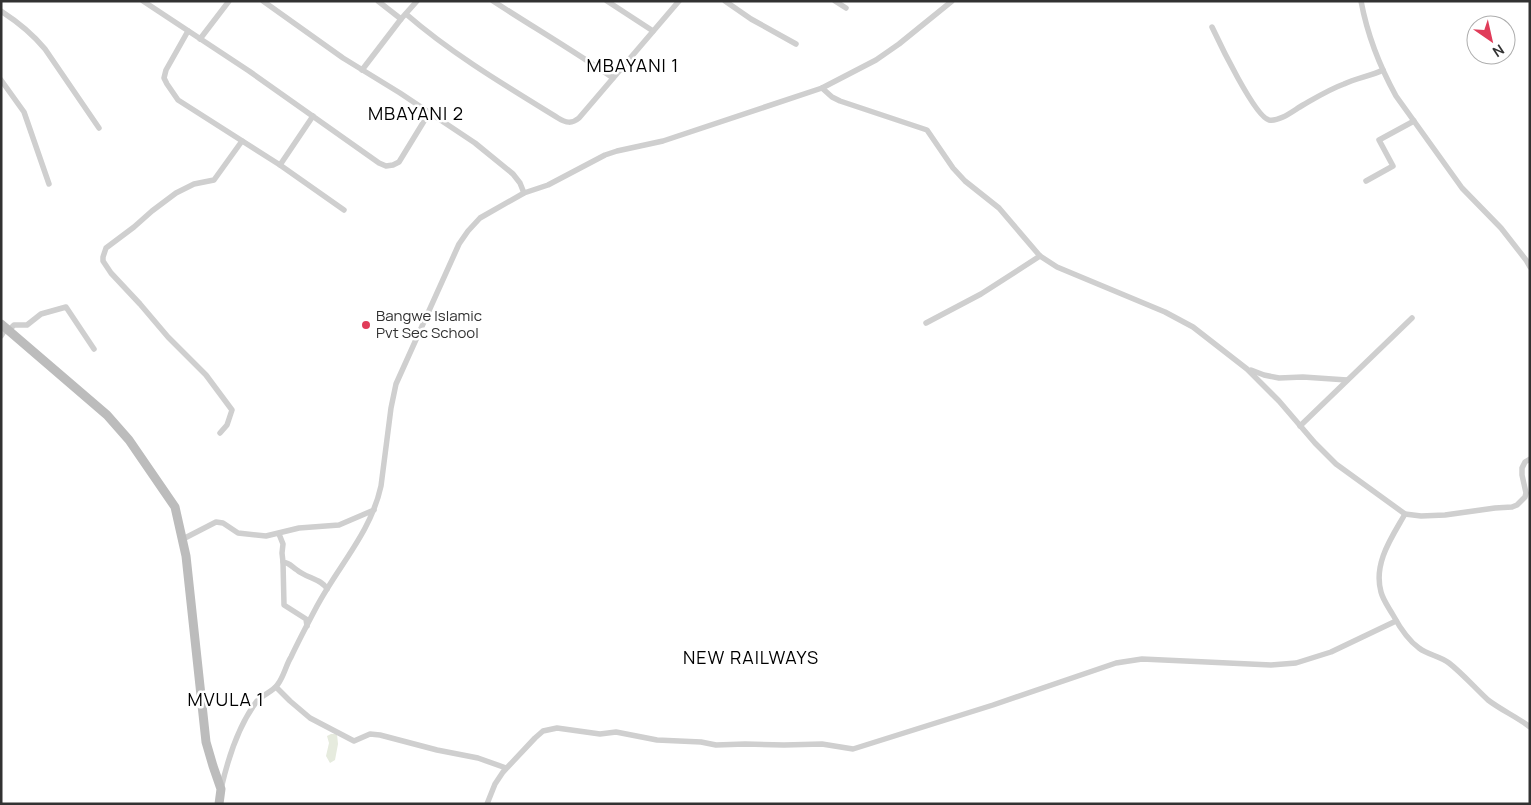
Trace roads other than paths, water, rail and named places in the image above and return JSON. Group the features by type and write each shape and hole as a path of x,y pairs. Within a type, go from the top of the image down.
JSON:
{"street":[{"path":"143,1 249,71 379,163 386,166 399,162 429,113"},
{"path":"200,39 229,1"},
{"path":"264,1 343,58 400,93 503,164 517,178 524,193"},
{"path":"378,1 420,26 527,99 566,122 571,123 580,118 679,1"},
{"path":"362,70 417,1"},
{"path":"493,1 573,50 613,78"},
{"path":"607,1 653,31"},
{"path":"725,1 751,19 796,44"},
{"path":"835,1 846,8"},
{"path":"219,804 228,759 250,712 261,697 276,687 327,589 362,537 374,510 381,486 396,384 459,244 468,231 480,218 524,193 548,185 612,152 663,141 822,88 876,60 952,1"},
{"path":"1361,1 1374,47 1396,96 1462,188 1501,228 1530,267"},
{"path":"1,11 21,24 35,37 99,128"},
{"path":"1212,27 1224,54 1256,107 1264,118 1270,120 1280,118 1345,83 1383,70"},
{"path":"188,31 166,70 164,78 166,84 178,100 344,210"},
{"path":"1,80 24,112 49,184"},
{"path":"822,88 840,101 928,130 953,168 965,181 999,208 1040,256 1057,267 1180,319 1212,341 1247,369 1279,401 1314,443 1336,464 1405,514 1421,516 1445,515 1518,505 1526,493 1522,468 1525,462 1530,459"},
{"path":"280,166 313,116"},
{"path":"1366,181 1393,166 1379,140 1414,121"},
{"path":"220,433 227,425 232,410 224,397 206,375 168,337 111,273 105,266 103,257 106,248 168,198 194,184 210,182 216,178 242,141"},
{"path":"926,323 982,294 1040,256"},
{"path":"94,349 66,307 39,315 27,325 14,325 4,330 107,415 129,440 175,506 183,539 206,742 221,788"},
{"path":"1300,426 1412,318"},
{"path":"1247,369 1279,378 1303,377 1347,380"},
{"path":"183,539 216,522 223,523 238,533 266,536 299,528 339,525 374,510"},
{"path":"1405,514 1391,539 1379,570 1381,592 1396,621 1417,647 1428,654 1443,658 1490,701 1530,727"},
{"path":"279,534 283,544 284,605 306,619 307,626"},
{"path":"283,562 289,563 305,575 324,583 327,589"},
{"path":"488,804 495,784 506,768 543,731 557,728 600,734 616,732 657,740 701,742 716,745 822,744 852,749 994,705 1116,664 1142,659 1271,665 1296,663 1331,652 1396,621"},
{"path":"276,687 310,718 354,741 370,734 380,735 437,750 478,758 506,768"}],"place":[{"name":"Bangwe Islamic Pvt Sec School","path":"366,325"}],"district":[{"name":"MBAYANI 1","path":"633,66"},
{"name":"MBAYANI 2","path":"416,114"},
{"name":"NEW RAILWAYS","path":"751,658"},
{"name":"MVULA 1","path":"226,700"}]}
